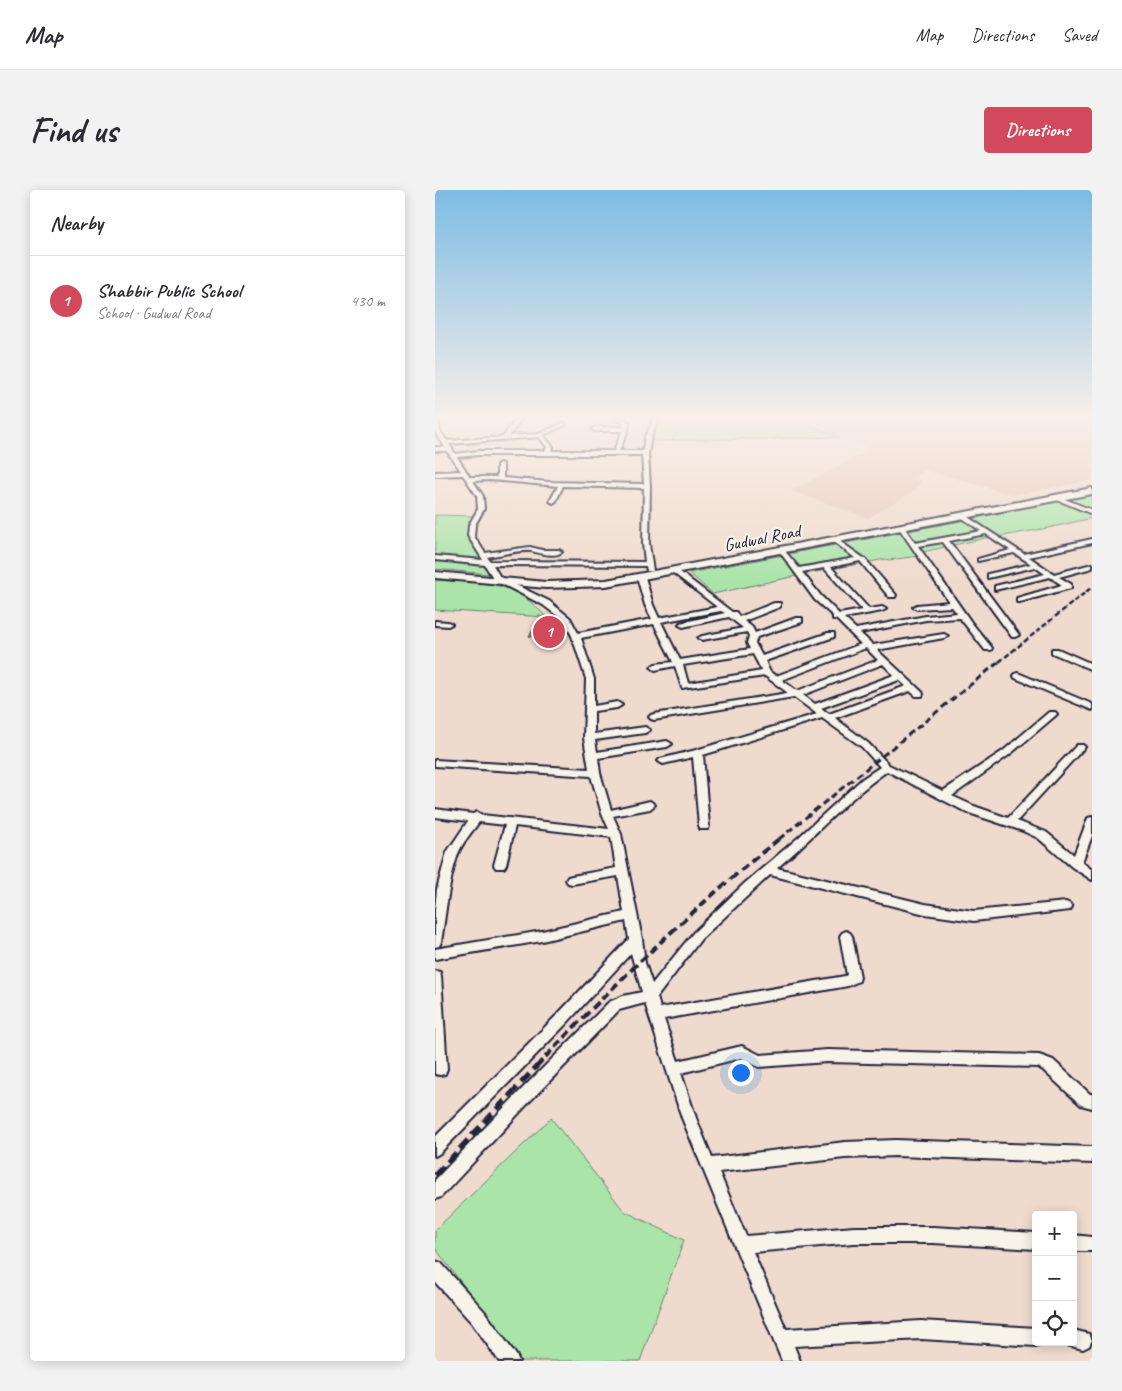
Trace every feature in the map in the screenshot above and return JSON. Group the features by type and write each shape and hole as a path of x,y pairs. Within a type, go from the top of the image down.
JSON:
{"main road":[{"name":"Gudwal Road","path":"435,575 580,581 651,570 1092,490"},
{"name":"Gudwal Road","path":"435,571 546,585 587,584 641,577 651,570 675,570 782,551 1092,490"}],"street":[{"path":"435,474 464,473 476,488 481,503 481,509 472,525 471,536 498,579 546,603 567,620 576,636 590,679 589,738 595,772 607,814 616,834 639,963 675,1068 689,1118 783,1338 791,1361"},
{"path":"499,473 499,479"},
{"path":"435,558 489,563 651,570 646,544 646,473"},
{"path":"469,479 499,479 561,485 647,486"},
{"path":"553,501 561,485"},
{"path":"1057,498 1092,512"},
{"path":"963,516 1068,586 1020,600"},
{"path":"902,528 962,615 988,648"},
{"path":"913,544 987,532"},
{"path":"944,539 1015,635"},
{"path":"835,540 860,559 892,595"},
{"path":"1023,556 1092,541"},
{"path":"483,555 530,549 559,552"},
{"path":"980,560 1015,550"},
{"path":"782,551 836,617 870,646 919,694"},
{"path":"797,571 860,559"},
{"path":"991,576 1036,564"},
{"path":"826,566 867,612"},
{"path":"998,588 1092,566"},
{"path":"675,570 736,617 751,632 751,643 754,651 767,673 865,745 886,767 970,809 1042,835 1092,876"},
{"path":"641,577 656,621 678,664 685,686 767,673"},
{"path":"917,607 955,604"},
{"path":"683,624 736,617 777,605"},
{"path":"576,636 724,608"},
{"path":"836,617 882,609"},
{"path":"854,632 926,618 962,615"},
{"path":"702,638 751,632 799,620"},
{"path":"435,623 448,624"},
{"path":"760,660 831,635"},
{"path":"776,679 870,646 943,636"},
{"path":"655,667 754,651"},
{"path":"1055,651 1092,667"},
{"path":"654,717 798,694 885,660"},
{"path":"813,708 901,676"},
{"path":"1018,676 1092,707"},
{"path":"663,761 699,754 825,716 912,687"},
{"path":"589,709 617,705"},
{"path":"944,796 1006,753 1052,714"},
{"path":"589,738 645,730"},
{"path":"592,756 667,744"},
{"path":"1010,822 1080,748"},
{"path":"699,754 704,826"},
{"path":"435,763 595,772"},
{"path":"435,1191 527,1093 614,1006 650,996 697,936 866,782 886,767"},
{"path":"607,814 650,805"},
{"path":"435,813 477,816 616,834"},
{"path":"435,942 443,889 453,852 477,816"},
{"path":"500,865 511,820"},
{"path":"1076,864 1092,821"},
{"path":"768,870 925,909 961,915 973,916 1067,906"},
{"path":"572,880 622,871"},
{"path":"435,954 542,936 631,916"},
{"path":"657,1014 848,981 854,977 845,936"},
{"path":"435,1148 492,1088 582,1001 636,939"},
{"path":"435,976 440,1069"},
{"path":"675,1068 742,1052 759,1061 827,1056 1039,1061 1048,1065 1086,1100 1092,1102"},
{"path":"708,1166 845,1150 896,1148 1092,1155"},
{"path":"743,1245 854,1235 933,1235 1032,1241"},
{"path":"1077,1243 1090,1244"},
{"path":"435,1269 478,1317 510,1361"},
{"path":"783,1338 921,1330 1032,1337"}],"shaded area":[{"path":"826,473 920,473 912,479 921,481 911,493 868,518 791,491"},
{"path":"934,473 1092,473 1092,480 1015,495"}],"green space":[{"path":"1092,494 1092,518 1048,528 997,537 970,519"},
{"path":"435,515 475,516 471,537 494,572 490,574 435,569"},
{"path":"966,520 990,537 918,553 918,556 886,559 805,574 713,594 689,573"},
{"path":"435,580 482,583 509,589 533,604 546,617 435,610"},
{"path":"551,1118 624,1211 684,1240 640,1361 521,1361 435,1248 435,1230"}],"building":[{"path":"541,620 561,621 567,630 563,636 529,636"}],"railway":[{"path":"999,662 1092,587"},
{"path":"779,839 1000,661"},
{"path":"536,1067 654,948 780,838"},
{"path":"435,1175 537,1066"}],"place":[{"name":"Shabbir Public School","path":"549,632"}]}
